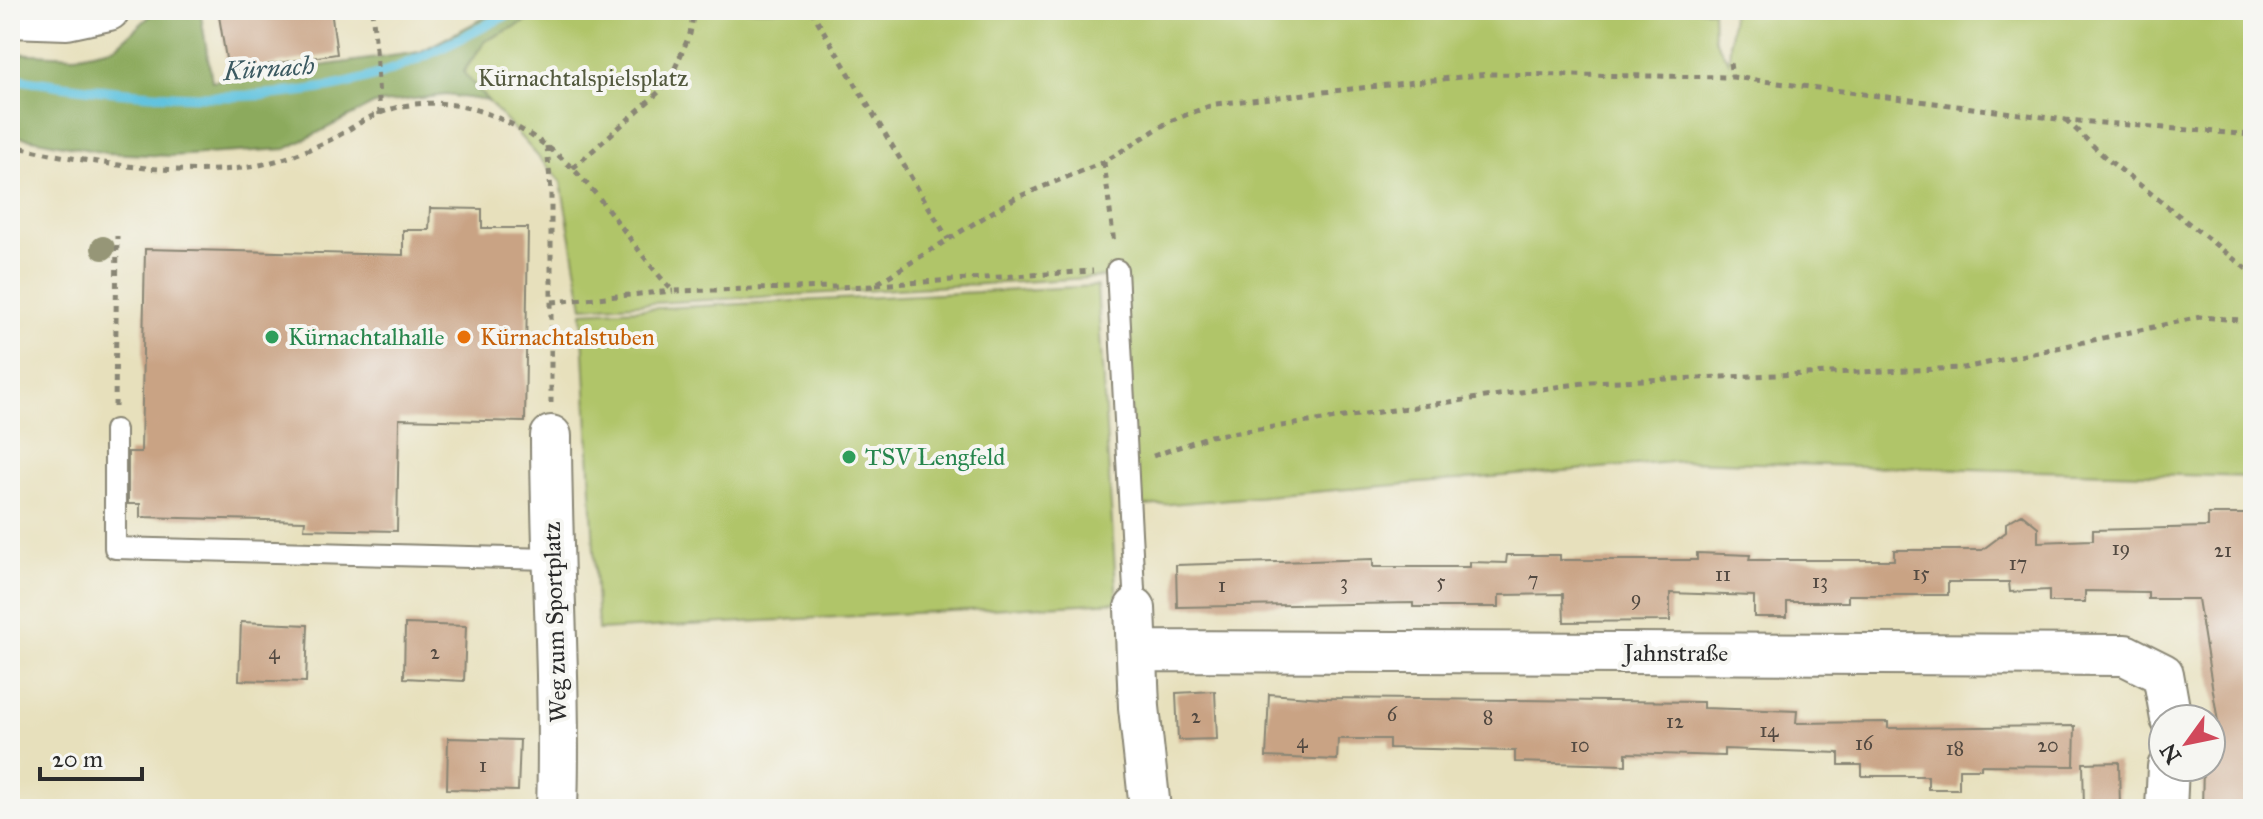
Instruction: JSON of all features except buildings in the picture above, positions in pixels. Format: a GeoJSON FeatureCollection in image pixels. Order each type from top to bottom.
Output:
{"type":"FeatureCollection","features":[{"type":"Feature","properties":{"kind":"street"},"geometry":{"type":"LineString","coordinates":[[10,17],[67,19],[109,10]]}},
{"type":"Feature","properties":{"kind":"street","name":"Weg zum Sportplatz"},"geometry":{"type":"LineString","coordinates":[[551,436],[551,559],[560,713],[557,809]]}},
{"type":"Feature","properties":{"kind":"street"},"geometry":{"type":"LineString","coordinates":[[1135,608],[1139,707],[1150,809]]}},
{"type":"Feature","properties":{"kind":"street","name":"Jahnstraße"},"geometry":{"type":"LineString","coordinates":[[1138,651],[2125,655],[2163,674],[2168,703]]}},
{"type":"Feature","properties":{"kind":"street"},"geometry":{"type":"LineString","coordinates":[[2166,809],[2167,783]]}},
{"type":"Feature","properties":{"kind":"lane"},"geometry":{"type":"LineString","coordinates":[[1117,270],[1135,608]]}},
{"type":"Feature","properties":{"kind":"lane"},"geometry":{"type":"LineString","coordinates":[[115,430],[115,548],[551,559]]}},
{"type":"Feature","properties":{"kind":"path"},"geometry":{"type":"LineString","coordinates":[[372,10],[380,114]]}},
{"type":"Feature","properties":{"kind":"path"},"geometry":{"type":"LineString","coordinates":[[573,168],[668,84],[690,34],[694,10]]}},
{"type":"Feature","properties":{"kind":"path"},"geometry":{"type":"LineString","coordinates":[[811,10],[948,239]]}},
{"type":"Feature","properties":{"kind":"path"},"geometry":{"type":"LineString","coordinates":[[1730,63],[1732,77]]}},
{"type":"Feature","properties":{"kind":"path"},"geometry":{"type":"LineString","coordinates":[[873,286],[1015,198],[1104,162],[1170,121],[1215,104],[1488,74],[1732,77],[2066,120],[2253,135]]}},
{"type":"Feature","properties":{"kind":"path"},"geometry":{"type":"LineString","coordinates":[[10,145],[130,164],[233,169],[290,158],[380,114],[413,104],[450,103],[495,116],[547,146],[573,168],[648,265],[673,291]]}},
{"type":"Feature","properties":{"kind":"path"},"geometry":{"type":"LineString","coordinates":[[2066,120],[2107,159],[2253,274]]}},
{"type":"Feature","properties":{"kind":"path"},"geometry":{"type":"LineString","coordinates":[[547,146],[552,302],[551,436]]}},
{"type":"Feature","properties":{"kind":"path"},"geometry":{"type":"LineString","coordinates":[[552,302],[673,291],[873,286],[1117,270],[1104,162]]}},
{"type":"Feature","properties":{"kind":"path"},"geometry":{"type":"LineString","coordinates":[[115,430],[117,236]]}},
{"type":"Feature","properties":{"kind":"path"},"geometry":{"type":"LineString","coordinates":[[1129,464],[1210,436],[1591,382],[1964,368],[2200,317],[2253,321]]}},
{"type":"Feature","properties":{"kind":"green space"},"geometry":{"type":"Polygon","coordinates":[[[157,10],[200,10],[212,81],[420,52],[499,10],[549,10],[485,41],[463,72],[488,101],[446,95],[374,104],[286,149],[171,156],[106,153],[10,135],[10,53],[75,56],[115,47],[157,10]]]}},
{"type":"Feature","properties":{"kind":"green space","name":"Kürnachtalspielsplatz"},"geometry":{"type":"Polygon","coordinates":[[[550,10],[1713,10],[1714,38],[1729,62],[1732,10],[2253,10],[2253,477],[1683,461],[1135,507],[1125,276],[583,307],[561,182],[463,73],[485,41],[550,10]]]}},
{"type":"Feature","properties":{"kind":"green space","name":"TSV Lengfeld"},"geometry":{"type":"Polygon","coordinates":[[[1097,286],[1117,602],[598,630],[582,312],[1097,286]]]}},
{"type":"Feature","properties":{"kind":"waterway","name":"Kürnach"},"geometry":{"type":"LineString","coordinates":[[10,78],[180,96],[266,95],[308,90],[349,83],[393,69],[517,10]]}},
{"type":"Feature","properties":{"kind":"place","name":"Kürnachtalhalle"},"geometry":{"type":"Point","coordinates":[272,337]}},
{"type":"Feature","properties":{"kind":"place","name":"Kürnachtalstuben"},"geometry":{"type":"Point","coordinates":[464,337]}},
{"type":"Feature","properties":{"kind":"place","name":"TSV Lengfeld"},"geometry":{"type":"Point","coordinates":[849,457]}}]}
